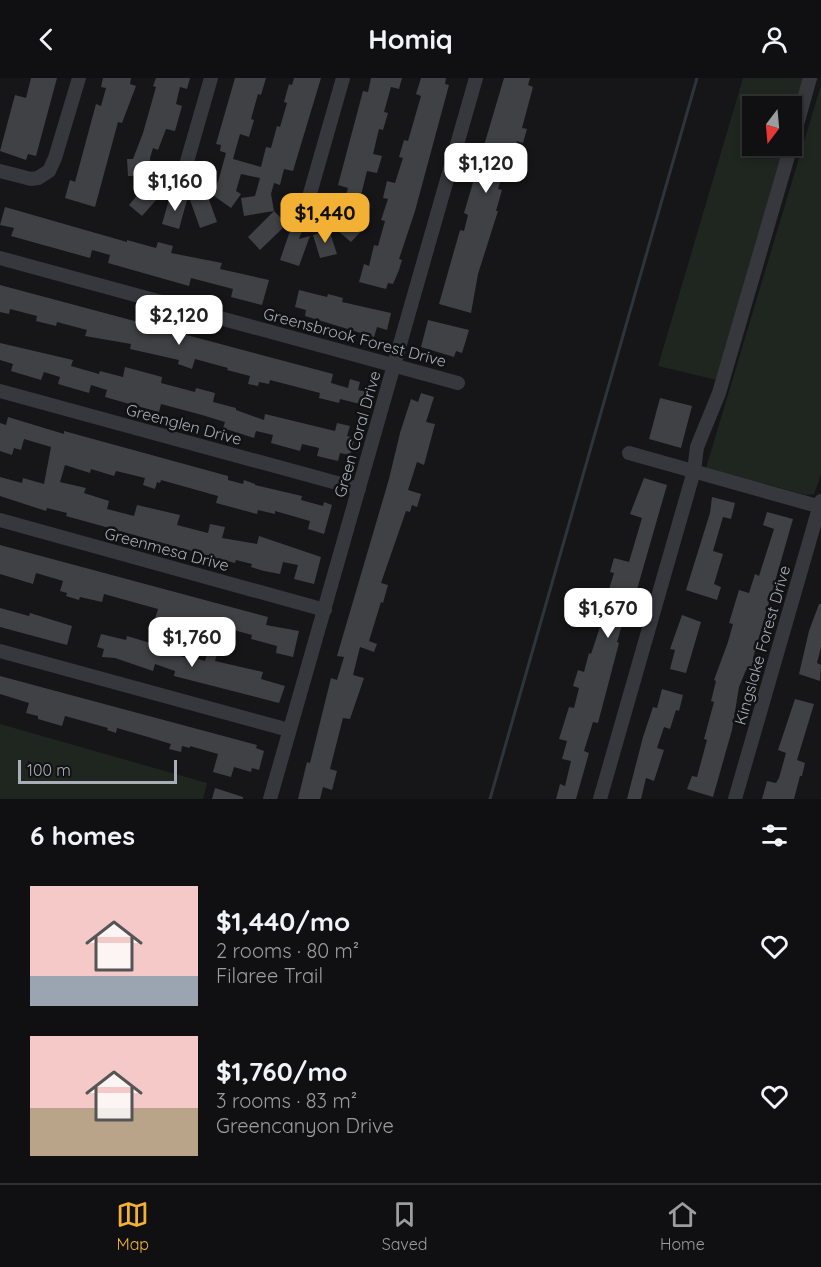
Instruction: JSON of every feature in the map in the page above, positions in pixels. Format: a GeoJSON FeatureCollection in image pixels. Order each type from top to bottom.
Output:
{"type":"FeatureCollection","features":[{"type":"Feature","properties":{"kind":"street"},"geometry":{"type":"LineString","coordinates":[[0,171],[31,179],[38,178],[49,171],[79,78]]}},
{"type":"Feature","properties":{"kind":"street"},"geometry":{"type":"LineString","coordinates":[[186,165],[211,78]]}},
{"type":"Feature","properties":{"kind":"street"},"geometry":{"type":"LineString","coordinates":[[309,197],[343,78]]}},
{"type":"Feature","properties":{"kind":"street","name":"Green Coral Drive"},"geometry":{"type":"LineString","coordinates":[[270,799],[476,78]]}},
{"type":"Feature","properties":{"kind":"street"},"geometry":{"type":"LineString","coordinates":[[802,106],[810,78]]}},
{"type":"Feature","properties":{"kind":"street"},"geometry":{"type":"LineString","coordinates":[[600,799],[694,471],[697,447],[719,393],[788,156]]}},
{"type":"Feature","properties":{"kind":"street","name":"Greensbrook Forest Drive"},"geometry":{"type":"LineString","coordinates":[[0,258],[458,383]]}},
{"type":"Feature","properties":{"kind":"street","name":"Greenglen Drive"},"geometry":{"type":"LineString","coordinates":[[0,391],[359,489]]}},
{"type":"Feature","properties":{"kind":"street"},"geometry":{"type":"LineString","coordinates":[[629,453],[820,504]]}},
{"type":"Feature","properties":{"kind":"street","name":"Kingslake Forest Drive"},"geometry":{"type":"LineString","coordinates":[[735,799],[820,504]]}},
{"type":"Feature","properties":{"kind":"street","name":"Greenmesa Drive"},"geometry":{"type":"LineString","coordinates":[[0,520],[325,610]]}},
{"type":"Feature","properties":{"kind":"street"},"geometry":{"type":"LineString","coordinates":[[0,651],[289,730]]}},
{"type":"Feature","properties":{"kind":"shaded area"},"geometry":{"type":"Polygon","coordinates":[[[743,78],[805,78],[800,96],[742,96],[742,156],[782,156],[717,380],[658,366],[743,78]]]}},
{"type":"Feature","properties":{"kind":"shaded area"},"geometry":{"type":"Polygon","coordinates":[[[821,85],[821,474],[814,494],[806,495],[706,468],[800,156],[802,156],[802,148],[821,85]]]}},
{"type":"Feature","properties":{"kind":"shaded area"},"geometry":{"type":"Polygon","coordinates":[[[0,724],[207,783],[203,799],[0,799],[0,724]]]}},
{"type":"Feature","properties":{"kind":"building"},"geometry":{"type":"Polygon","coordinates":[[[31,78],[57,78],[36,156],[28,154],[26,160],[0,151],[15,95],[26,98],[31,78]]]}},
{"type":"Feature","properties":{"kind":"building"},"geometry":{"type":"Polygon","coordinates":[[[103,78],[131,78],[130,84],[136,86],[122,123],[118,122],[95,207],[65,198],[70,180],[75,182],[96,104],[101,106],[106,88],[101,87],[103,78]]]}},
{"type":"Feature","properties":{"kind":"building"},"geometry":{"type":"Polygon","coordinates":[[[156,78],[190,78],[187,89],[180,87],[176,104],[182,106],[175,131],[166,129],[158,150],[153,148],[150,158],[150,176],[128,176],[127,159],[133,159],[143,133],[156,87],[153,86],[156,78]]]}},
{"type":"Feature","properties":{"kind":"building"},"geometry":{"type":"Polygon","coordinates":[[[235,78],[266,78],[261,95],[258,94],[249,137],[240,134],[233,159],[261,167],[266,147],[271,148],[277,126],[280,127],[287,103],[284,102],[289,84],[292,85],[294,78],[321,78],[293,171],[284,169],[280,185],[274,183],[271,194],[274,211],[244,216],[241,198],[255,196],[260,178],[241,174],[236,191],[241,194],[231,208],[210,193],[218,182],[226,153],[220,151],[221,145],[216,144],[235,78]]]}},
{"type":"Feature","properties":{"kind":"building"},"geometry":{"type":"Polygon","coordinates":[[[371,78],[402,78],[399,89],[391,87],[384,112],[388,113],[383,130],[379,129],[373,154],[382,156],[377,173],[367,171],[361,195],[366,197],[359,226],[363,229],[351,242],[331,225],[341,214],[348,188],[338,185],[363,91],[368,92],[371,78]]]}},
{"type":"Feature","properties":{"kind":"building"},"geometry":{"type":"Polygon","coordinates":[[[421,78],[446,78],[445,84],[449,85],[415,211],[399,259],[402,260],[399,270],[393,284],[388,283],[386,289],[359,282],[364,264],[369,266],[374,245],[378,246],[385,221],[381,220],[388,199],[383,198],[387,181],[395,183],[403,158],[399,157],[404,140],[408,141],[421,96],[416,94],[421,78]]]}},
{"type":"Feature","properties":{"kind":"building"},"geometry":{"type":"Polygon","coordinates":[[[504,78],[530,78],[528,85],[533,87],[522,128],[527,129],[523,143],[517,141],[516,144],[512,143],[498,189],[502,190],[496,211],[498,211],[478,274],[471,313],[439,304],[460,230],[464,231],[468,215],[464,213],[504,78]]]}},
{"type":"Feature","properties":{"kind":"building"},"geometry":{"type":"Polygon","coordinates":[[[151,179],[165,190],[142,216],[129,205],[151,179]]]}},
{"type":"Feature","properties":{"kind":"building"},"geometry":{"type":"Polygon","coordinates":[[[207,194],[217,222],[200,228],[190,200],[207,194]]]}},
{"type":"Feature","properties":{"kind":"building"},"geometry":{"type":"Polygon","coordinates":[[[170,196],[187,200],[179,229],[162,224],[170,196]]]}},
{"type":"Feature","properties":{"kind":"building"},"geometry":{"type":"Polygon","coordinates":[[[5,207],[127,242],[127,240],[156,248],[158,242],[173,246],[171,253],[222,263],[220,269],[269,280],[262,305],[231,297],[233,289],[191,278],[189,286],[108,263],[110,255],[92,250],[90,258],[11,236],[14,228],[0,225],[5,207]]]}},
{"type":"Feature","properties":{"kind":"building"},"geometry":{"type":"Polygon","coordinates":[[[274,211],[287,224],[260,250],[248,237],[274,211]]]}},
{"type":"Feature","properties":{"kind":"building"},"geometry":{"type":"Polygon","coordinates":[[[291,228],[302,231],[299,239],[310,236],[299,266],[280,260],[291,228]]]}},
{"type":"Feature","properties":{"kind":"building"},"geometry":{"type":"Polygon","coordinates":[[[329,230],[337,254],[320,258],[313,235],[329,230]]]}},
{"type":"Feature","properties":{"kind":"building"},"geometry":{"type":"Polygon","coordinates":[[[0,285],[333,374],[331,383],[348,388],[350,379],[360,382],[358,390],[367,392],[364,405],[340,399],[339,403],[319,398],[320,393],[270,380],[269,384],[259,382],[258,386],[248,384],[250,376],[227,370],[228,368],[195,359],[192,369],[178,364],[179,360],[130,349],[131,344],[85,336],[87,330],[57,322],[56,326],[36,321],[37,316],[10,309],[9,314],[0,312],[0,285]]]}},
{"type":"Feature","properties":{"kind":"building"},"geometry":{"type":"Polygon","coordinates":[[[299,290],[327,297],[328,294],[343,298],[342,302],[391,313],[387,330],[377,327],[374,337],[305,316],[306,310],[295,307],[299,290]]]}},
{"type":"Feature","properties":{"kind":"building"},"geometry":{"type":"Polygon","coordinates":[[[428,320],[469,330],[462,353],[456,351],[454,357],[421,347],[428,320]]]}},
{"type":"Feature","properties":{"kind":"building"},"geometry":{"type":"Polygon","coordinates":[[[0,343],[73,360],[71,366],[99,374],[100,371],[123,377],[125,367],[162,377],[161,383],[195,392],[196,388],[215,393],[213,402],[236,408],[236,410],[264,420],[265,414],[335,431],[337,423],[350,426],[347,436],[355,438],[350,455],[340,453],[338,461],[317,456],[319,448],[302,444],[300,451],[271,443],[273,435],[256,431],[254,438],[223,428],[225,422],[202,415],[161,404],[159,412],[105,397],[107,390],[91,385],[89,393],[58,384],[60,377],[44,372],[41,380],[11,371],[13,364],[0,360],[0,343]]]}},
{"type":"Feature","properties":{"kind":"building"},"geometry":{"type":"Polygon","coordinates":[[[421,393],[434,397],[426,422],[435,424],[424,465],[417,462],[408,490],[421,494],[417,507],[412,505],[410,512],[406,511],[381,583],[388,585],[369,641],[377,644],[374,652],[360,647],[353,675],[364,678],[350,719],[343,718],[330,769],[337,771],[332,790],[323,787],[320,799],[298,799],[307,762],[310,763],[331,678],[337,680],[344,657],[337,656],[389,479],[400,433],[411,399],[418,402],[421,393]]]}},
{"type":"Feature","properties":{"kind":"building"},"geometry":{"type":"Polygon","coordinates":[[[660,398],[692,406],[681,448],[649,439],[660,398]]]}},
{"type":"Feature","properties":{"kind":"building"},"geometry":{"type":"Polygon","coordinates":[[[8,417],[64,434],[64,431],[228,476],[228,480],[243,484],[244,480],[255,485],[302,496],[301,500],[323,506],[324,502],[332,505],[324,534],[308,529],[310,521],[275,511],[275,514],[258,510],[257,514],[216,503],[218,496],[161,480],[160,483],[157,482],[155,489],[143,485],[145,478],[116,471],[114,476],[91,469],[90,473],[65,465],[60,482],[86,488],[84,493],[109,501],[107,509],[134,516],[137,505],[180,515],[177,525],[208,533],[210,524],[225,527],[222,538],[257,544],[259,536],[321,557],[314,584],[294,579],[298,565],[283,562],[280,574],[264,571],[251,567],[252,564],[236,560],[235,563],[66,516],[67,513],[47,508],[46,511],[0,496],[0,477],[22,483],[23,478],[44,484],[51,447],[24,439],[21,450],[14,448],[12,455],[0,451],[0,423],[6,425],[8,417]]]}},
{"type":"Feature","properties":{"kind":"building"},"geometry":{"type":"Polygon","coordinates":[[[644,478],[667,485],[634,600],[627,619],[624,618],[617,642],[619,643],[598,723],[593,722],[584,751],[589,753],[576,799],[556,799],[560,784],[565,786],[571,761],[562,759],[567,741],[559,739],[569,707],[574,708],[579,688],[573,686],[578,670],[584,672],[597,636],[604,613],[595,610],[598,597],[606,599],[614,573],[610,572],[614,558],[629,562],[642,518],[630,514],[644,478]]]}},
{"type":"Feature","properties":{"kind":"building"},"geometry":{"type":"Polygon","coordinates":[[[712,497],[735,503],[731,519],[723,517],[713,551],[723,554],[714,584],[721,587],[717,600],[686,590],[710,513],[712,497]]]}},
{"type":"Feature","properties":{"kind":"building"},"geometry":{"type":"Polygon","coordinates":[[[767,512],[793,519],[753,658],[763,661],[759,674],[746,670],[739,687],[732,730],[713,797],[687,789],[692,776],[697,777],[707,740],[704,739],[714,702],[711,701],[716,681],[714,680],[733,624],[729,623],[739,590],[749,593],[755,574],[759,576],[774,529],[763,525],[767,512]]]}},
{"type":"Feature","properties":{"kind":"building"},"geometry":{"type":"Polygon","coordinates":[[[0,545],[268,617],[266,625],[299,631],[293,657],[276,653],[277,646],[251,639],[252,635],[200,621],[198,629],[170,620],[169,623],[155,619],[158,609],[104,594],[102,602],[80,597],[79,600],[66,596],[67,593],[60,591],[63,581],[36,573],[33,584],[0,574],[0,545]]]}},
{"type":"Feature","properties":{"kind":"building"},"geometry":{"type":"Polygon","coordinates":[[[819,604],[821,604],[821,647],[817,663],[821,665],[820,681],[799,674],[809,631],[819,604]]]}},
{"type":"Feature","properties":{"kind":"building"},"geometry":{"type":"Polygon","coordinates":[[[0,608],[29,616],[30,613],[72,626],[67,645],[0,627],[0,608]]]}},
{"type":"Feature","properties":{"kind":"building"},"geometry":{"type":"Polygon","coordinates":[[[682,615],[701,622],[686,673],[670,669],[675,650],[670,649],[682,615]]]}},
{"type":"Feature","properties":{"kind":"building"},"geometry":{"type":"Polygon","coordinates":[[[101,634],[126,640],[127,636],[167,648],[166,652],[194,660],[195,658],[205,661],[208,651],[217,654],[215,661],[263,672],[261,679],[285,686],[279,703],[174,676],[175,671],[155,664],[153,671],[115,658],[102,657],[104,649],[97,647],[101,634]]]}},
{"type":"Feature","properties":{"kind":"building"},"geometry":{"type":"Polygon","coordinates":[[[0,676],[257,745],[256,748],[264,751],[259,770],[252,768],[251,772],[234,767],[231,777],[213,772],[218,754],[190,746],[190,748],[182,746],[181,752],[169,749],[171,744],[117,728],[116,733],[107,730],[108,728],[65,716],[62,726],[38,719],[38,716],[26,713],[29,703],[0,694],[0,676]]]}},
{"type":"Feature","properties":{"kind":"building"},"geometry":{"type":"Polygon","coordinates":[[[662,689],[683,695],[679,711],[676,710],[670,729],[664,727],[657,748],[664,750],[654,781],[646,778],[641,799],[627,799],[643,737],[653,707],[657,708],[662,689]]]}},
{"type":"Feature","properties":{"kind":"building"},"geometry":{"type":"Polygon","coordinates":[[[795,699],[814,704],[797,760],[805,763],[802,776],[800,776],[794,799],[762,799],[767,781],[776,783],[779,778],[786,753],[778,750],[795,699]]]}},
{"type":"Feature","properties":{"kind":"building"},"geometry":{"type":"Polygon","coordinates":[[[215,788],[243,797],[243,799],[212,799],[215,788]]]}},
{"type":"Feature","properties":{"kind":"waterway"},"geometry":{"type":"LineString","coordinates":[[490,799],[697,78]]}}]}
